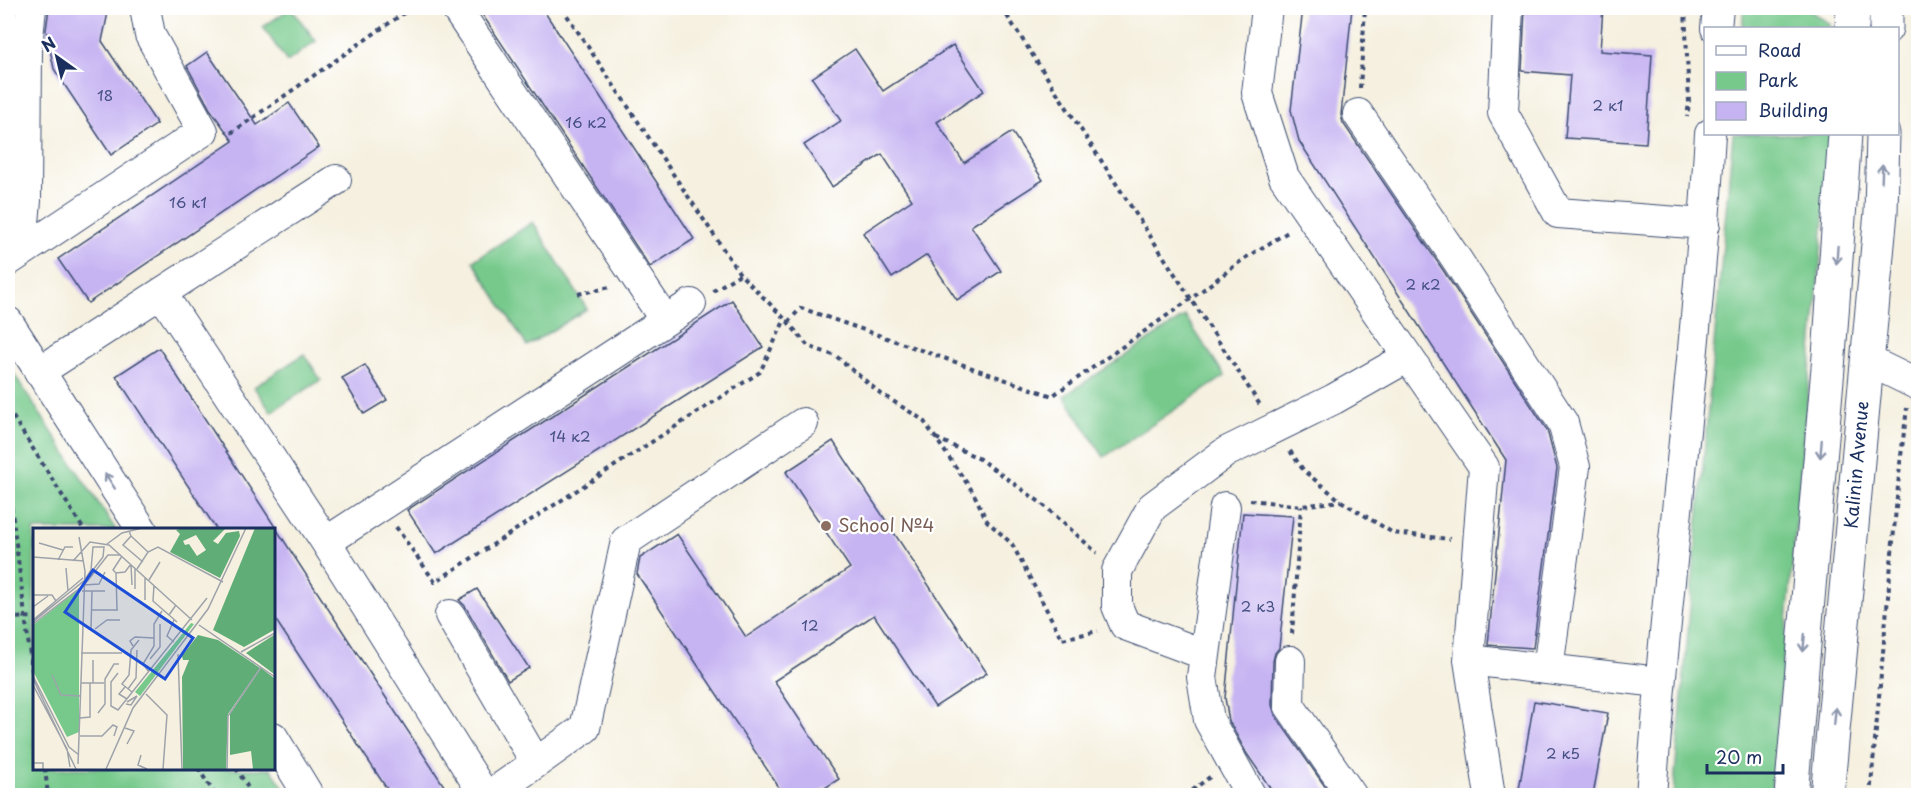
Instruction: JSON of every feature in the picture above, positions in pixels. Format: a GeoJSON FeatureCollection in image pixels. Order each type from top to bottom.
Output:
{"type":"FeatureCollection","features":[{"type":"Feature","properties":{"kind":"main road"},"geometry":{"type":"LineString","coordinates":[[1852,27],[1853,8]]}},
{"type":"Feature","properties":{"kind":"main road"},"geometry":{"type":"LineString","coordinates":[[1886,8],[1886,27]]}},
{"type":"Feature","properties":{"kind":"main road","name":"Kalinin Avenue"},"geometry":{"type":"LineString","coordinates":[[1791,795],[1829,356],[1845,135]]}},
{"type":"Feature","properties":{"kind":"main road","name":"Kalinin Avenue"},"geometry":{"type":"LineString","coordinates":[[1827,795],[1881,212],[1883,135]]}},
{"type":"Feature","properties":{"kind":"main road"},"geometry":{"type":"LineString","coordinates":[[1840,209],[1881,212]]}},
{"type":"Feature","properties":{"kind":"street"},"geometry":{"type":"LineString","coordinates":[[8,260],[24,223],[27,47],[31,8]]}},
{"type":"Feature","properties":{"kind":"street"},"geometry":{"type":"LineString","coordinates":[[8,260],[203,131],[150,35],[145,8]]}},
{"type":"Feature","properties":{"kind":"street"},"geometry":{"type":"LineString","coordinates":[[456,8],[665,320]]}},
{"type":"Feature","properties":{"kind":"street"},"geometry":{"type":"LineString","coordinates":[[1267,8],[1257,93],[1284,177],[1484,467],[1469,660],[1490,795]]}},
{"type":"Feature","properties":{"kind":"street"},"geometry":{"type":"LineString","coordinates":[[1508,8],[1503,113],[1558,213],[1705,224]]}},
{"type":"Feature","properties":{"kind":"street"},"geometry":{"type":"LineString","coordinates":[[1716,27],[1718,8]]}},
{"type":"Feature","properties":{"kind":"street"},"geometry":{"type":"LineString","coordinates":[[1358,114],[1563,423],[1575,467],[1548,669]]}},
{"type":"Feature","properties":{"kind":"street"},"geometry":{"type":"LineString","coordinates":[[1651,795],[1659,682],[1705,224],[1710,135]]}},
{"type":"Feature","properties":{"kind":"street"},"geometry":{"type":"LineString","coordinates":[[39,372],[336,180]]}},
{"type":"Feature","properties":{"kind":"street"},"geometry":{"type":"LineString","coordinates":[[162,294],[327,542],[487,795],[585,728],[626,541],[803,423]]}},
{"type":"Feature","properties":{"kind":"street"},"geometry":{"type":"LineString","coordinates":[[327,542],[699,299]]}},
{"type":"Feature","properties":{"kind":"street"},"geometry":{"type":"LineString","coordinates":[[8,322],[141,528]]}},
{"type":"Feature","properties":{"kind":"street"},"geometry":{"type":"LineString","coordinates":[[1203,654],[1125,626],[1117,606],[1117,572],[1152,507],[1227,452],[1334,399],[1408,357]]}},
{"type":"Feature","properties":{"kind":"street"},"geometry":{"type":"LineString","coordinates":[[1867,360],[1915,383]]}},
{"type":"Feature","properties":{"kind":"street"},"geometry":{"type":"LineString","coordinates":[[1225,507],[1203,654],[1202,676],[1209,720],[1251,795]]}},
{"type":"Feature","properties":{"kind":"street"},"geometry":{"type":"LineString","coordinates":[[450,615],[536,763]]}},
{"type":"Feature","properties":{"kind":"street"},"geometry":{"type":"LineString","coordinates":[[1469,660],[1659,682]]}},
{"type":"Feature","properties":{"kind":"street"},"geometry":{"type":"LineString","coordinates":[[1290,661],[1289,705],[1352,795]]}},
{"type":"Feature","properties":{"kind":"street"},"geometry":{"type":"LineString","coordinates":[[274,739],[309,795]]}},
{"type":"Feature","properties":{"kind":"path"},"geometry":{"type":"LineString","coordinates":[[280,99],[411,8]]}},
{"type":"Feature","properties":{"kind":"path"},"geometry":{"type":"LineString","coordinates":[[562,8],[740,274],[787,321],[808,346],[836,356],[880,393],[923,420],[973,492],[987,521],[1012,544],[1062,639],[1125,626]]}},
{"type":"Feature","properties":{"kind":"path"},"geometry":{"type":"LineString","coordinates":[[1002,8],[1304,471],[1341,501],[1393,533],[1478,540]]}},
{"type":"Feature","properties":{"kind":"path"},"geometry":{"type":"LineString","coordinates":[[1358,114],[1365,8]]}},
{"type":"Feature","properties":{"kind":"path"},"geometry":{"type":"LineString","coordinates":[[380,506],[435,582],[760,372],[787,321],[801,308],[1052,396],[1245,258],[1312,217]]}},
{"type":"Feature","properties":{"kind":"path"},"geometry":{"type":"LineString","coordinates":[[699,299],[740,274]]}},
{"type":"Feature","properties":{"kind":"path"},"geometry":{"type":"LineString","coordinates":[[1870,795],[1900,464],[1915,383],[1918,293]]}},
{"type":"Feature","properties":{"kind":"path"},"geometry":{"type":"LineString","coordinates":[[8,409],[83,528]]}},
{"type":"Feature","properties":{"kind":"path"},"geometry":{"type":"LineString","coordinates":[[932,436],[978,458],[1041,503],[1117,572]]}},
{"type":"Feature","properties":{"kind":"path"},"geometry":{"type":"LineString","coordinates":[[8,480],[33,678]]}},
{"type":"Feature","properties":{"kind":"path"},"geometry":{"type":"LineString","coordinates":[[1225,507],[1227,497],[1301,506],[1341,501]]}},
{"type":"Feature","properties":{"kind":"path"},"geometry":{"type":"LineString","coordinates":[[1290,661],[1301,506]]}},
{"type":"Feature","properties":{"kind":"path"},"geometry":{"type":"LineString","coordinates":[[8,618],[33,617]]}},
{"type":"Feature","properties":{"kind":"path"},"geometry":{"type":"LineString","coordinates":[[45,770],[48,795]]}},
{"type":"Feature","properties":{"kind":"path"},"geometry":{"type":"LineString","coordinates":[[199,770],[216,795]]}},
{"type":"Feature","properties":{"kind":"path"},"geometry":{"type":"LineString","coordinates":[[237,770],[253,795]]}},
{"type":"Feature","properties":{"kind":"green space"},"geometry":{"type":"Polygon","coordinates":[[[291,8],[316,41],[287,62],[263,27],[291,8]]]}},
{"type":"Feature","properties":{"kind":"green space"},"geometry":{"type":"Polygon","coordinates":[[[1744,8],[1809,8],[1830,24],[1830,27],[1742,27],[1744,8]]]}},
{"type":"Feature","properties":{"kind":"green space"},"geometry":{"type":"Polygon","coordinates":[[[1733,135],[1832,135],[1771,795],[1673,796],[1733,135]]]}},
{"type":"Feature","properties":{"kind":"green space"},"geometry":{"type":"Polygon","coordinates":[[[533,222],[587,309],[527,346],[473,261],[533,222]]]}},
{"type":"Feature","properties":{"kind":"green space"},"geometry":{"type":"Polygon","coordinates":[[[1185,316],[1225,376],[1104,457],[1064,396],[1185,316]]]}},
{"type":"Feature","properties":{"kind":"green space"},"geometry":{"type":"Polygon","coordinates":[[[304,354],[321,380],[271,412],[254,387],[304,354]]]}},
{"type":"Feature","properties":{"kind":"green space"},"geometry":{"type":"Polygon","coordinates":[[[8,374],[14,374],[115,528],[33,528],[33,770],[272,770],[289,795],[8,795],[8,374]]]}},
{"type":"Feature","properties":{"kind":"building"},"geometry":{"type":"Polygon","coordinates":[[[49,8],[109,8],[102,41],[157,124],[111,155],[54,69],[46,30],[49,8]]]}},
{"type":"Feature","properties":{"kind":"building"},"geometry":{"type":"Polygon","coordinates":[[[478,8],[542,8],[694,239],[650,267],[478,8]]]}},
{"type":"Feature","properties":{"kind":"building"},"geometry":{"type":"Polygon","coordinates":[[[1303,8],[1352,8],[1341,115],[1343,123],[1443,270],[1547,430],[1557,468],[1533,648],[1488,645],[1506,460],[1299,141],[1291,110],[1303,8]]]}},
{"type":"Feature","properties":{"kind":"building"},"geometry":{"type":"Polygon","coordinates":[[[1525,8],[1603,8],[1600,51],[1652,55],[1646,143],[1565,138],[1570,75],[1522,71],[1525,8]]]}},
{"type":"Feature","properties":{"kind":"building"},"geometry":{"type":"Polygon","coordinates":[[[953,45],[984,91],[937,122],[964,163],[1012,132],[1043,180],[971,226],[1001,271],[957,300],[927,255],[892,278],[863,233],[912,200],[882,154],[832,187],[804,145],[841,121],[812,78],[855,49],[883,91],[953,45]]]}},
{"type":"Feature","properties":{"kind":"building"},"geometry":{"type":"Polygon","coordinates":[[[207,52],[257,125],[289,103],[319,147],[88,303],[58,259],[233,141],[210,109],[187,66],[207,52]]]}},
{"type":"Feature","properties":{"kind":"building"},"geometry":{"type":"Polygon","coordinates":[[[732,300],[763,347],[436,554],[407,510],[732,300]]]}},
{"type":"Feature","properties":{"kind":"building"},"geometry":{"type":"Polygon","coordinates":[[[159,348],[450,795],[391,795],[274,618],[274,528],[216,528],[116,376],[159,348]]]}},
{"type":"Feature","properties":{"kind":"building"},"geometry":{"type":"Polygon","coordinates":[[[365,365],[387,400],[364,414],[342,378],[365,365]]]}},
{"type":"Feature","properties":{"kind":"building"},"geometry":{"type":"Polygon","coordinates":[[[833,441],[987,673],[935,707],[874,615],[774,681],[839,779],[814,795],[784,795],[637,574],[640,558],[677,534],[746,637],[850,568],[786,472],[833,441]]]}},
{"type":"Feature","properties":{"kind":"building"},"geometry":{"type":"Polygon","coordinates":[[[1243,513],[1293,516],[1279,648],[1273,661],[1272,705],[1275,715],[1331,795],[1275,795],[1247,754],[1229,721],[1225,698],[1243,513]]]}},
{"type":"Feature","properties":{"kind":"building"},"geometry":{"type":"Polygon","coordinates":[[[477,589],[529,668],[508,681],[465,606],[459,600],[477,589]]]}},
{"type":"Feature","properties":{"kind":"building"},"geometry":{"type":"Polygon","coordinates":[[[1534,701],[1608,713],[1593,795],[1518,795],[1534,701]]]}},
{"type":"Feature","properties":{"kind":"place","name":"School №4"},"geometry":{"type":"Point","coordinates":[826,526]}}]}
